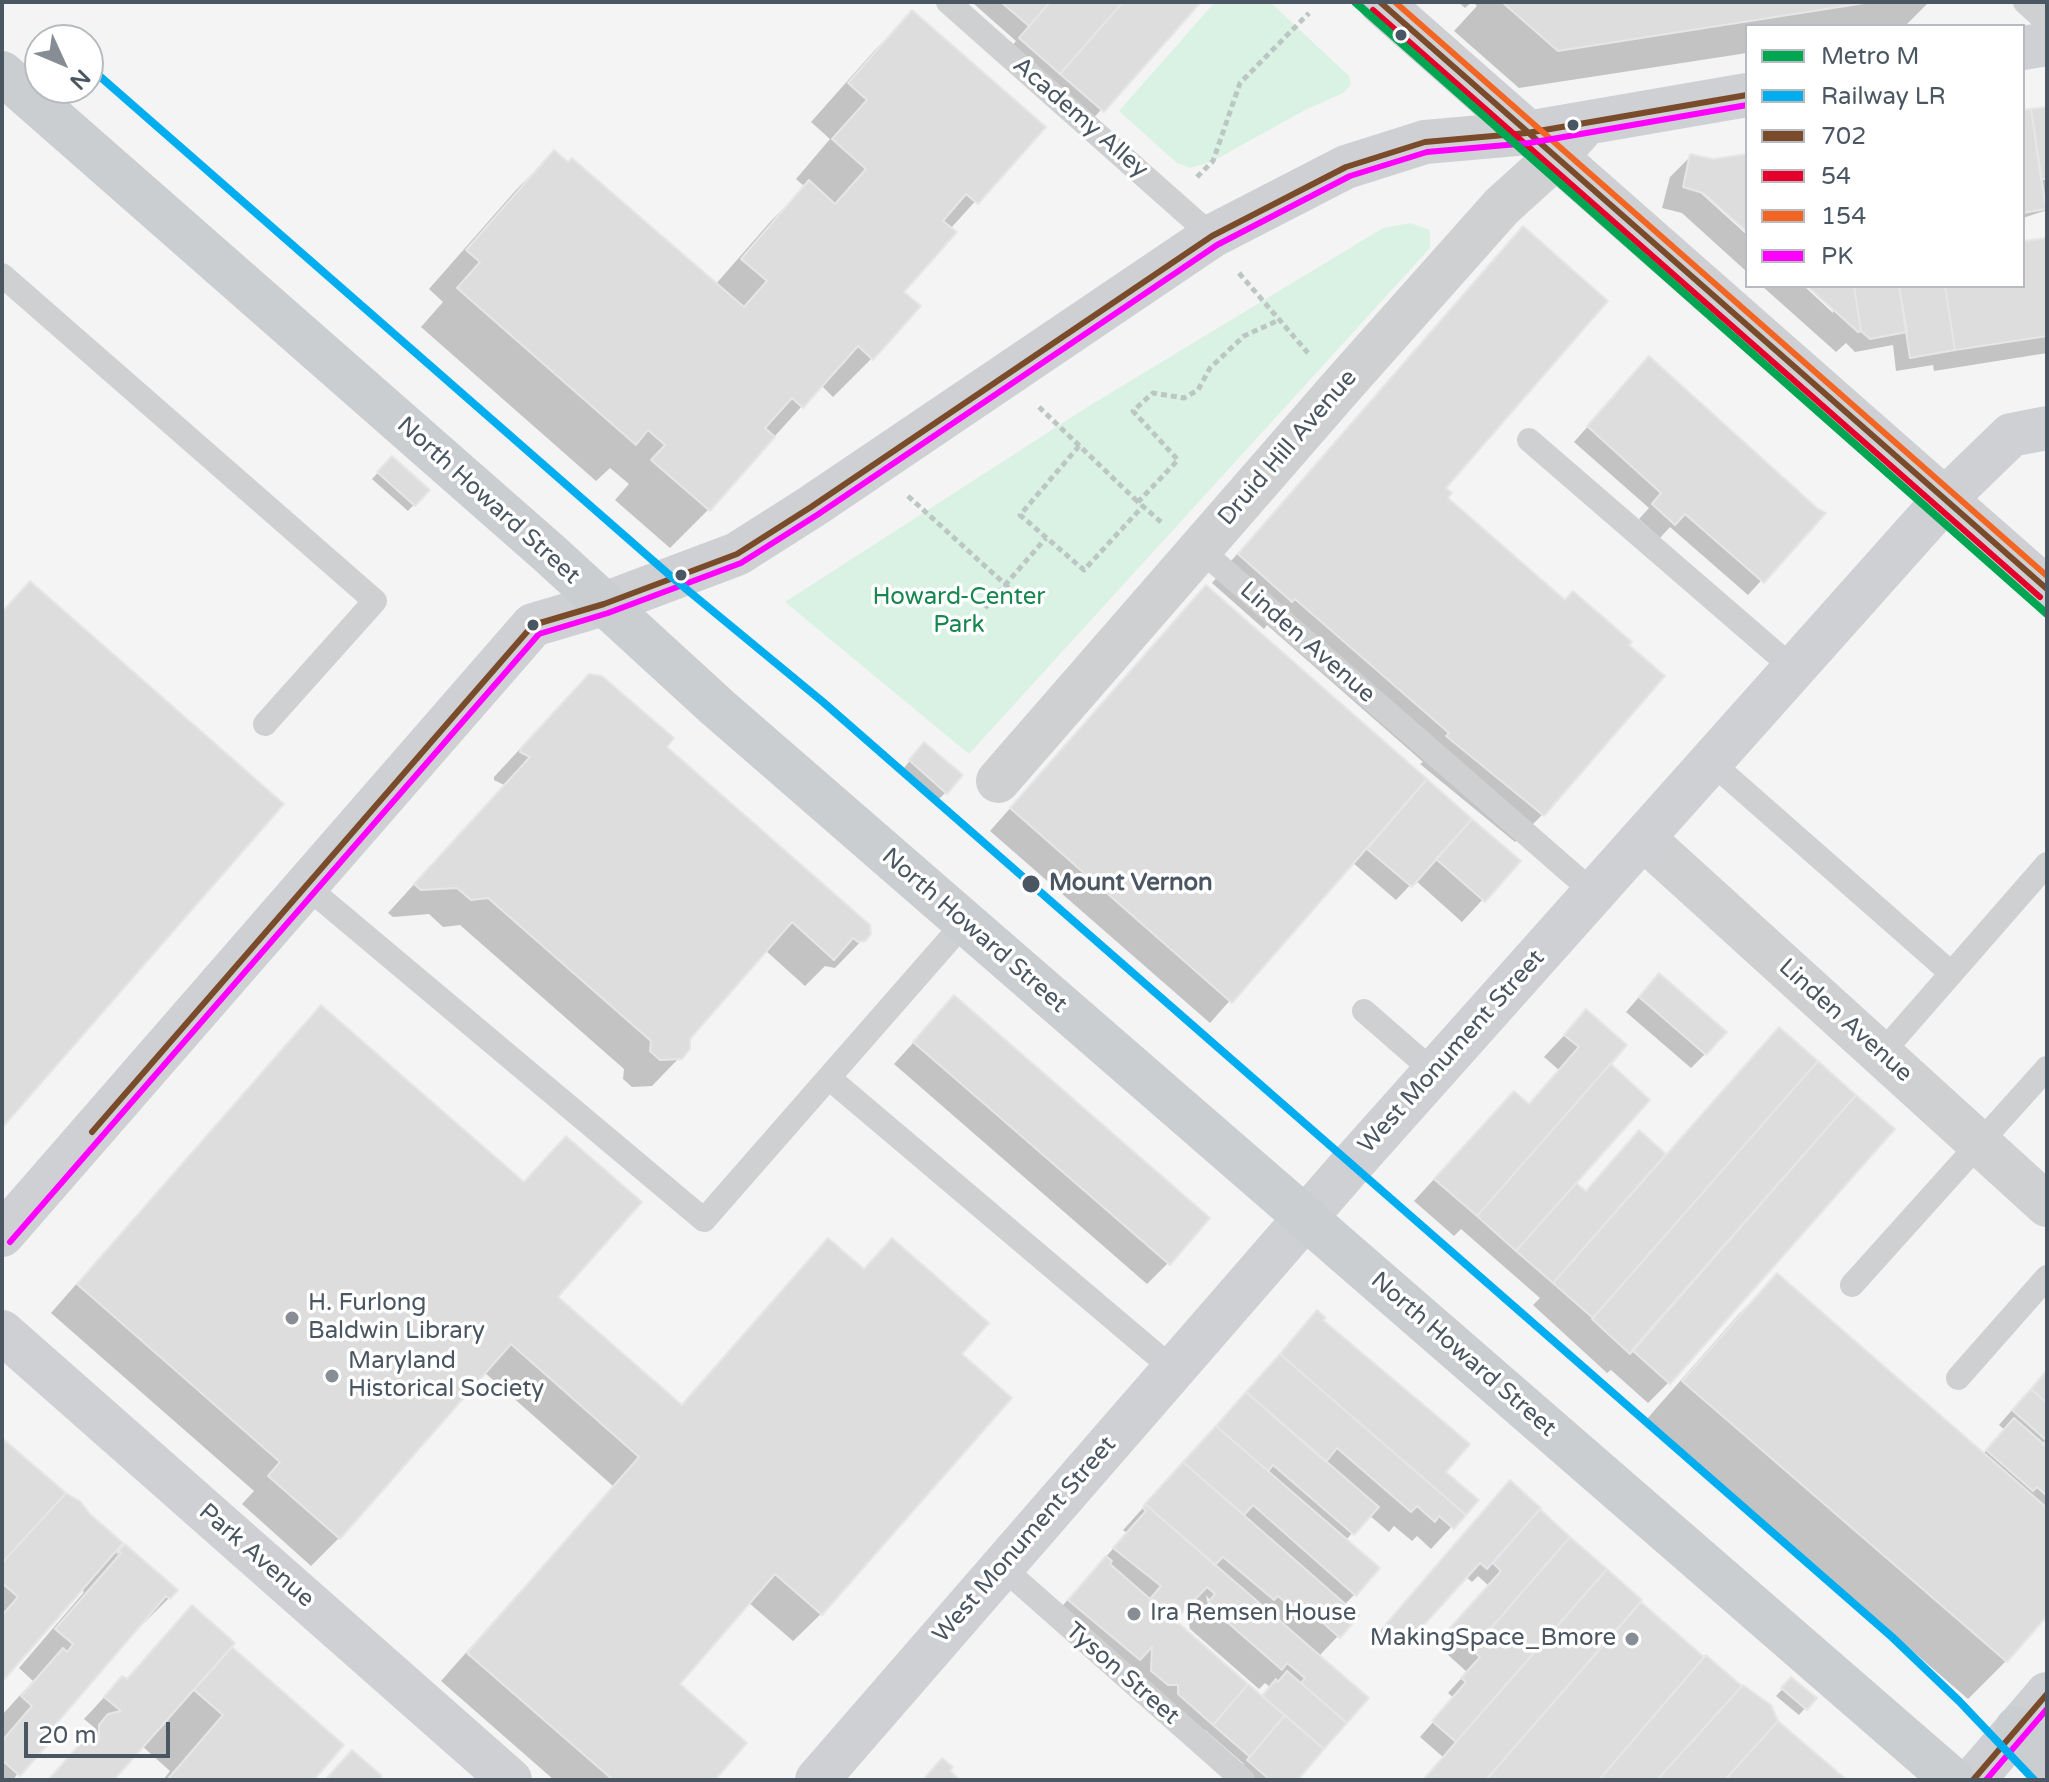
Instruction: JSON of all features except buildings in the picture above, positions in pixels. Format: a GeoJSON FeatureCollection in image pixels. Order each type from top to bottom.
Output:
{"type":"FeatureCollection","features":[{"type":"Feature","properties":{"kind":"main road","name":"North Howard Street"},"geometry":{"type":"LineString","coordinates":[[2,73],[717,707],[1953,1780]]}},
{"type":"Feature","properties":{"kind":"main road"},"geometry":{"type":"LineString","coordinates":[[2017,1728],[2047,1760]]}},
{"type":"Feature","properties":{"kind":"street"},"geometry":{"type":"LineString","coordinates":[[1380,2],[2047,589]]}},
{"type":"Feature","properties":{"kind":"street"},"geometry":{"type":"LineString","coordinates":[[2025,48],[2047,44]]}},
{"type":"Feature","properties":{"kind":"street"},"geometry":{"type":"LineString","coordinates":[[2,1235],[533,625],[604,604],[737,554],[1346,167],[1425,142],[1541,146],[1587,123],[1745,95]]}},
{"type":"Feature","properties":{"kind":"street","name":"Druid Hill Avenue"},"geometry":{"type":"LineString","coordinates":[[998,781],[1502,206],[1541,146]]}},
{"type":"Feature","properties":{"kind":"street","name":"West Monument Street"},"geometry":{"type":"LineString","coordinates":[[817,1780],[1305,1217],[1946,498],[2011,435],[2047,428]]}},
{"type":"Feature","properties":{"kind":"street","name":"Linden Avenue"},"geometry":{"type":"LineString","coordinates":[[1643,838],[2047,1205]]}},
{"type":"Feature","properties":{"kind":"street","name":"Park Avenue"},"geometry":{"type":"LineString","coordinates":[[2,1332],[510,1780]]}},
{"type":"Feature","properties":{"kind":"street"},"geometry":{"type":"LineString","coordinates":[[1973,1780],[2047,1694]]}},
{"type":"Feature","properties":{"kind":"lane","name":"Academy Alley"},"geometry":{"type":"LineString","coordinates":[[948,2],[1175,201],[1221,249]]}},
{"type":"Feature","properties":{"kind":"lane"},"geometry":{"type":"LineString","coordinates":[[2025,2],[2047,22]]}},
{"type":"Feature","properties":{"kind":"lane"},"geometry":{"type":"LineString","coordinates":[[2,275],[375,601],[265,724]]}},
{"type":"Feature","properties":{"kind":"lane"},"geometry":{"type":"LineString","coordinates":[[1529,440],[1794,669]]}},
{"type":"Feature","properties":{"kind":"lane","name":"Linden Avenue"},"geometry":{"type":"LineString","coordinates":[[1201,550],[1594,893]]}},
{"type":"Feature","properties":{"kind":"lane"},"geometry":{"type":"LineString","coordinates":[[1711,762],[1951,973]]}},
{"type":"Feature","properties":{"kind":"lane"},"geometry":{"type":"LineString","coordinates":[[1881,1054],[2047,864]]}},
{"type":"Feature","properties":{"kind":"lane"},"geometry":{"type":"LineString","coordinates":[[306,886],[704,1220],[964,923]]}},
{"type":"Feature","properties":{"kind":"lane"},"geometry":{"type":"LineString","coordinates":[[1364,1011],[1434,1072]]}},
{"type":"Feature","properties":{"kind":"lane"},"geometry":{"type":"LineString","coordinates":[[1852,1285],[2047,1068]]}},
{"type":"Feature","properties":{"kind":"lane"},"geometry":{"type":"LineString","coordinates":[[829,1078],[1173,1369]]}},
{"type":"Feature","properties":{"kind":"lane"},"geometry":{"type":"LineString","coordinates":[[1958,1378],[2047,1277]]}},
{"type":"Feature","properties":{"kind":"lane","name":"Tyson Street"},"geometry":{"type":"LineString","coordinates":[[1002,1567],[1243,1780]]}},
{"type":"Feature","properties":{"kind":"path"},"geometry":{"type":"LineString","coordinates":[[1175,201],[1213,161],[1240,83],[1309,13]]}},
{"type":"Feature","properties":{"kind":"path"},"geometry":{"type":"LineString","coordinates":[[1221,249],[1279,320],[1341,387]]}},
{"type":"Feature","properties":{"kind":"path"},"geometry":{"type":"LineString","coordinates":[[1149,491],[1178,460],[1133,411],[1153,393],[1184,398],[1198,390],[1210,368],[1244,336],[1279,320]]}},
{"type":"Feature","properties":{"kind":"path"},"geometry":{"type":"LineString","coordinates":[[1033,400],[1141,504],[1084,570],[1020,515],[1079,446]]}},
{"type":"Feature","properties":{"kind":"path"},"geometry":{"type":"LineString","coordinates":[[904,493],[1029,606]]}},
{"type":"Feature","properties":{"kind":"path"},"geometry":{"type":"LineString","coordinates":[[985,608],[1046,538]]}},
{"type":"Feature","properties":{"kind":"green space"},"geometry":{"type":"Polygon","coordinates":[[[1215,2],[1270,2],[1349,76],[1351,85],[1343,93],[1305,110],[1213,161],[1190,168],[1177,163],[1119,111],[1215,2]]]}},
{"type":"Feature","properties":{"kind":"green space","name":"Howard-Center Park"},"geometry":{"type":"Polygon","coordinates":[[[1410,223],[1430,230],[1430,248],[969,754],[785,602],[1089,406],[1383,228],[1410,223]]]}},
{"type":"Feature","properties":{"kind":"metro line","name":"M"},"geometry":{"type":"LineString","coordinates":[[1355,2],[2047,614]]}},
{"type":"Feature","properties":{"kind":"rail line","name":"LR"},"geometry":{"type":"LineString","coordinates":[[104,80],[674,579],[823,702],[1892,1637],[1959,1701],[2034,1780]]}},
{"type":"Feature","properties":{"kind":"transit line","name":"702"},"geometry":{"type":"LineString","coordinates":[[1380,2],[2047,589]]}},
{"type":"Feature","properties":{"kind":"transit line","name":"154"},"geometry":{"type":"LineString","coordinates":[[1395,2],[2047,576]]}},
{"type":"Feature","properties":{"kind":"transit line","name":"54"},"geometry":{"type":"LineString","coordinates":[[1373,10],[2040,597]]}},
{"type":"Feature","properties":{"kind":"transit line","name":"702"},"geometry":{"type":"LineString","coordinates":[[92,1132],[533,625],[604,604],[737,554],[1212,236],[1346,167],[1425,142],[1527,133],[1745,95]]}},
{"type":"Feature","properties":{"kind":"transit line","name":"PK"},"geometry":{"type":"LineString","coordinates":[[10,1242],[539,634],[608,613],[741,563],[1217,245],[1350,176],[1427,152],[1529,143],[1745,105]]}},
{"type":"Feature","properties":{"kind":"transit line","name":"702"},"geometry":{"type":"LineString","coordinates":[[1973,1780],[2047,1694]]}},
{"type":"Feature","properties":{"kind":"transit line","name":"PK"},"geometry":{"type":"LineString","coordinates":[[1986,1780],[2047,1709]]}},
{"type":"Feature","properties":{"kind":"place","name":"Mount Vernon"},"geometry":{"type":"Point","coordinates":[1031,884]}},
{"type":"Feature","properties":{"kind":"place","name":"H. Furlong Baldwin Library"},"geometry":{"type":"Point","coordinates":[292,1318]}},
{"type":"Feature","properties":{"kind":"place","name":"Maryland Historical Society"},"geometry":{"type":"Point","coordinates":[332,1376]}},
{"type":"Feature","properties":{"kind":"place","name":"Ira Remsen House"},"geometry":{"type":"Point","coordinates":[1134,1614]}},
{"type":"Feature","properties":{"kind":"place","name":"MakingSpace_Bmore"},"geometry":{"type":"Point","coordinates":[1632,1639]}}]}
